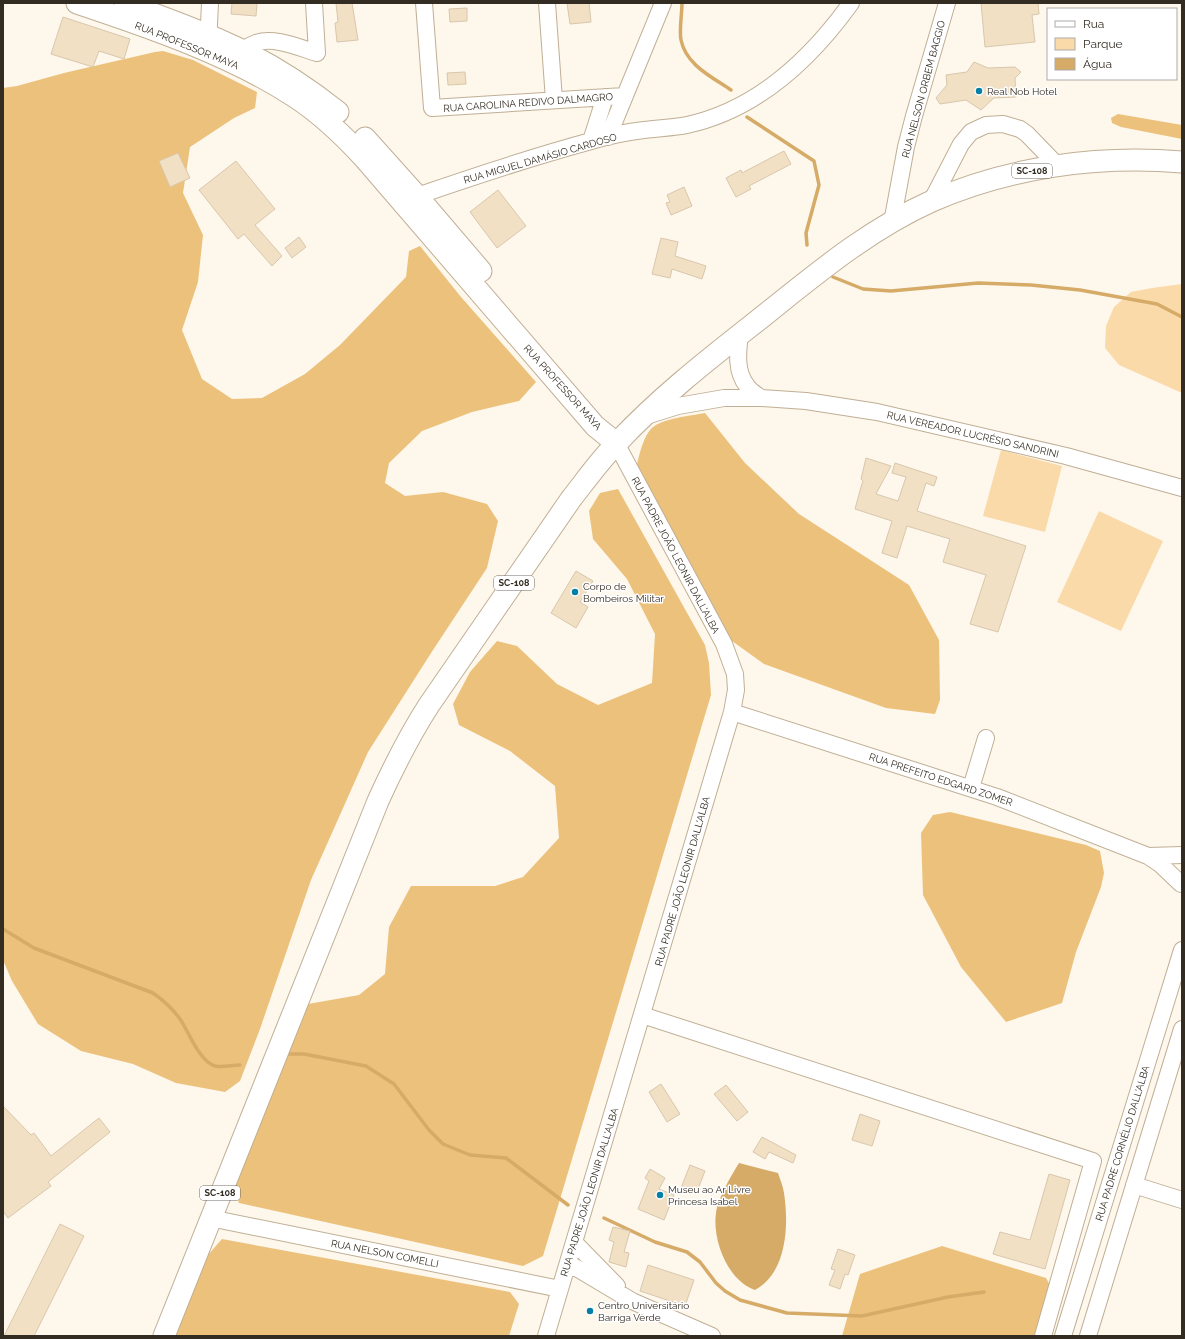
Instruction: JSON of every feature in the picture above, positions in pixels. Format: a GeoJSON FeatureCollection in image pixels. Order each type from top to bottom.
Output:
{"type":"FeatureCollection","features":[{"type":"Feature","properties":{"kind":"main road","name":"RUA PROFESSOR MAYA"},"geometry":{"type":"LineString","coordinates":[[77,3],[208,43]]}},
{"type":"Feature","properties":{"kind":"main road","name":"RUA PROFESSOR MAYA"},"geometry":{"type":"LineString","coordinates":[[124,3],[239,58],[290,76],[338,112],[380,154],[412,201],[609,421],[616,443]]}},
{"type":"Feature","properties":{"kind":"main road","name":"SC-108"},"geometry":{"type":"LineString","coordinates":[[164,1336],[378,801],[397,759],[429,705],[571,500],[616,443],[689,375],[828,265],[892,223],[931,202],[971,186],[1017,174],[1057,166],[1114,160],[1163,160],[1182,162]]}},
{"type":"Feature","properties":{"kind":"street"},"geometry":{"type":"LineString","coordinates":[[208,43],[210,3]]}},
{"type":"Feature","properties":{"kind":"street"},"geometry":{"type":"LineString","coordinates":[[239,58],[256,42],[268,40],[317,54],[314,3]]}},
{"type":"Feature","properties":{"kind":"street","name":"RUA CAROLINA REDIVO DALMAGRO"},"geometry":{"type":"LineString","coordinates":[[424,3],[432,108],[624,96]]}},
{"type":"Feature","properties":{"kind":"street"},"geometry":{"type":"LineString","coordinates":[[547,3],[554,100]]}},
{"type":"Feature","properties":{"kind":"street"},"geometry":{"type":"LineString","coordinates":[[608,137],[663,3]]}},
{"type":"Feature","properties":{"kind":"street","name":"RUA MIGUEL DAMÁSIO CARDOSO"},"geometry":{"type":"LineString","coordinates":[[412,201],[513,164],[591,141],[626,133],[685,125],[709,119],[734,109],[773,86],[793,69],[818,44],[851,3]]}},
{"type":"Feature","properties":{"kind":"street","name":"RUA NELSON ORBEM BAGGIO"},"geometry":{"type":"LineString","coordinates":[[892,223],[906,148],[947,3]]}},
{"type":"Feature","properties":{"kind":"street"},"geometry":{"type":"LineString","coordinates":[[591,141],[606,97]]}},
{"type":"Feature","properties":{"kind":"street"},"geometry":{"type":"LineString","coordinates":[[931,202],[960,144],[971,132],[986,125],[1003,124],[1020,129],[1027,134],[1057,166]]}},
{"type":"Feature","properties":{"kind":"street"},"geometry":{"type":"LineString","coordinates":[[740,334],[738,358],[740,372],[747,386],[761,398]]}},
{"type":"Feature","properties":{"kind":"street","name":"RUA VEREADOR LUCRÉSIO SANDRINI"},"geometry":{"type":"LineString","coordinates":[[642,418],[678,406],[724,398],[761,398],[806,401],[877,412],[1066,456],[1182,488]]}},
{"type":"Feature","properties":{"kind":"street","name":"RUA PADRE JOÃO LEONIR DALL'ALBA"},"geometry":{"type":"LineString","coordinates":[[546,1336],[732,712],[736,690],[735,674],[724,644],[616,443]]}},
{"type":"Feature","properties":{"kind":"street","name":"RUA PREFEITO EDGARD ZOMER"},"geometry":{"type":"LineString","coordinates":[[732,712],[971,788],[1024,807],[1148,856],[1182,881]]}},
{"type":"Feature","properties":{"kind":"street"},"geometry":{"type":"LineString","coordinates":[[971,788],[986,738]]}},
{"type":"Feature","properties":{"kind":"street","name":"RUA PREFEITO EDGARD ZOMER"},"geometry":{"type":"LineString","coordinates":[[1148,856],[1182,855]]}},
{"type":"Feature","properties":{"kind":"street","name":"RUA PADRE CORNÉLIO DALL'ALBA"},"geometry":{"type":"LineString","coordinates":[[1062,1336],[1182,950]]}},
{"type":"Feature","properties":{"kind":"street"},"geometry":{"type":"LineString","coordinates":[[642,1015],[1093,1161],[1043,1336]]}},
{"type":"Feature","properties":{"kind":"street"},"geometry":{"type":"LineString","coordinates":[[1088,1336],[1182,1029]]}},
{"type":"Feature","properties":{"kind":"street"},"geometry":{"type":"LineString","coordinates":[[1134,1185],[1182,1200]]}},
{"type":"Feature","properties":{"kind":"street","name":"RUA NELSON COMELLI"},"geometry":{"type":"LineString","coordinates":[[210,1218],[560,1288]]}},
{"type":"Feature","properties":{"kind":"street"},"geometry":{"type":"LineString","coordinates":[[574,1242],[632,1301]]}},
{"type":"Feature","properties":{"kind":"street"},"geometry":{"type":"LineString","coordinates":[[568,1263],[632,1301],[712,1336]]}},
{"type":"Feature","properties":{"kind":"green space"},"geometry":{"type":"Polygon","coordinates":[[[1182,284],[1182,393],[1119,365],[1105,348],[1106,326],[1114,307],[1131,292],[1182,284]]]}},
{"type":"Feature","properties":{"kind":"green space"},"geometry":{"type":"Polygon","coordinates":[[[1001,450],[1062,466],[1045,532],[983,516],[1001,450]]]}},
{"type":"Feature","properties":{"kind":"green space"},"geometry":{"type":"Polygon","coordinates":[[[1099,511],[1163,541],[1121,631],[1057,602],[1099,511]]]}},
{"type":"Feature","properties":{"kind":"shaded area"},"geometry":{"type":"Polygon","coordinates":[[[163,51],[193,60],[257,92],[255,108],[234,118],[190,147],[183,193],[203,235],[198,282],[182,330],[202,379],[232,399],[262,398],[305,374],[340,345],[406,277],[409,251],[420,246],[461,297],[536,382],[519,401],[472,412],[422,431],[389,463],[385,483],[405,496],[443,492],[487,504],[498,521],[487,568],[368,752],[311,880],[260,1029],[240,1081],[225,1092],[176,1083],[133,1064],[81,1051],[38,1024],[12,981],[3,960],[3,88],[17,86],[64,73],[163,51]]]}},
{"type":"Feature","properties":{"kind":"shaded area"},"geometry":{"type":"Polygon","coordinates":[[[1118,114],[1182,125],[1182,139],[1121,127],[1112,123],[1111,118],[1118,114]]]}},
{"type":"Feature","properties":{"kind":"shaded area"},"geometry":{"type":"Polygon","coordinates":[[[705,413],[745,463],[799,514],[909,585],[939,640],[940,700],[935,714],[886,708],[764,664],[732,641],[637,465],[644,440],[652,428],[670,420],[705,413]]]}},
{"type":"Feature","properties":{"kind":"shaded area"},"geometry":{"type":"Polygon","coordinates":[[[618,489],[705,645],[709,663],[711,695],[543,1256],[523,1266],[239,1203],[233,1187],[308,1004],[359,995],[385,974],[389,927],[411,886],[495,886],[523,877],[559,838],[555,786],[510,751],[459,725],[453,704],[470,672],[497,641],[517,646],[557,684],[598,705],[652,683],[655,634],[627,579],[593,539],[589,511],[600,493],[618,489]]]}},
{"type":"Feature","properties":{"kind":"shaded area"},"geometry":{"type":"Polygon","coordinates":[[[950,812],[1086,845],[1100,851],[1104,873],[1101,887],[1076,952],[1062,1003],[1006,1022],[961,967],[923,895],[921,833],[933,815],[950,812]]]}},
{"type":"Feature","properties":{"kind":"shaded area"},"geometry":{"type":"Polygon","coordinates":[[[222,1239],[510,1292],[519,1304],[509,1336],[172,1336],[207,1256],[222,1239]]]}},
{"type":"Feature","properties":{"kind":"shaded area"},"geometry":{"type":"Polygon","coordinates":[[[942,1246],[1046,1278],[1050,1285],[1034,1336],[842,1336],[860,1274],[942,1246]]]}},
{"type":"Feature","properties":{"kind":"water"},"geometry":{"type":"Polygon","coordinates":[[[739,1163],[778,1173],[786,1206],[785,1233],[780,1260],[774,1272],[766,1282],[755,1290],[745,1285],[730,1269],[719,1247],[715,1224],[719,1201],[725,1187],[739,1163]]]}},
{"type":"Feature","properties":{"kind":"building"},"geometry":{"type":"Polygon","coordinates":[[[232,3],[257,3],[256,16],[231,14],[232,3]]]}},
{"type":"Feature","properties":{"kind":"building"},"geometry":{"type":"Polygon","coordinates":[[[336,3],[352,3],[358,40],[337,42],[335,23],[338,22],[336,3]]]}},
{"type":"Feature","properties":{"kind":"building"},"geometry":{"type":"Polygon","coordinates":[[[567,3],[589,3],[591,22],[570,24],[567,3]]]}},
{"type":"Feature","properties":{"kind":"building"},"geometry":{"type":"Polygon","coordinates":[[[981,3],[1038,3],[1039,14],[1032,15],[1035,42],[985,47],[981,3]]]}},
{"type":"Feature","properties":{"kind":"building"},"geometry":{"type":"Polygon","coordinates":[[[467,8],[467,21],[450,22],[449,9],[467,8]]]}},
{"type":"Feature","properties":{"kind":"building"},"geometry":{"type":"Polygon","coordinates":[[[63,17],[130,39],[124,59],[99,51],[93,67],[51,54],[63,17]]]}},
{"type":"Feature","properties":{"kind":"building","name":"Real Nob Hotel"},"geometry":{"type":"Polygon","coordinates":[[[974,62],[988,68],[1015,67],[1021,72],[1015,78],[1016,97],[994,98],[981,110],[966,100],[940,104],[936,98],[947,85],[946,75],[967,72],[974,62]]]}},
{"type":"Feature","properties":{"kind":"building"},"geometry":{"type":"Polygon","coordinates":[[[465,72],[466,84],[448,85],[447,73],[465,72]]]}},
{"type":"Feature","properties":{"kind":"building"},"geometry":{"type":"Polygon","coordinates":[[[784,151],[791,164],[749,186],[751,189],[736,197],[726,178],[741,170],[742,173],[784,151]]]}},
{"type":"Feature","properties":{"kind":"building"},"geometry":{"type":"Polygon","coordinates":[[[178,153],[190,178],[170,187],[159,161],[178,153]]]}},
{"type":"Feature","properties":{"kind":"building"},"geometry":{"type":"Polygon","coordinates":[[[236,161],[275,209],[255,225],[282,256],[272,266],[244,234],[238,239],[199,190],[236,161]]]}},
{"type":"Feature","properties":{"kind":"building"},"geometry":{"type":"Polygon","coordinates":[[[684,187],[692,206],[671,215],[666,203],[670,202],[667,195],[684,187]]]}},
{"type":"Feature","properties":{"kind":"building"},"geometry":{"type":"Polygon","coordinates":[[[498,190],[526,226],[497,248],[470,212],[498,190]]]}},
{"type":"Feature","properties":{"kind":"building"},"geometry":{"type":"Polygon","coordinates":[[[299,237],[306,247],[292,258],[285,248],[299,237]]]}},
{"type":"Feature","properties":{"kind":"building"},"geometry":{"type":"Polygon","coordinates":[[[661,238],[678,242],[675,256],[706,266],[702,279],[672,269],[670,278],[652,274],[661,238]]]}},
{"type":"Feature","properties":{"kind":"building"},"geometry":{"type":"Polygon","coordinates":[[[866,458],[891,466],[876,494],[898,501],[906,477],[892,473],[895,463],[937,477],[934,486],[926,483],[917,511],[1026,546],[998,632],[970,624],[986,575],[943,562],[950,539],[907,526],[897,558],[882,553],[892,521],[855,509],[863,481],[861,479],[866,458]]]}},
{"type":"Feature","properties":{"kind":"building","name":"Corpo de Bombeiros Militar"},"geometry":{"type":"Polygon","coordinates":[[[576,571],[593,581],[580,602],[588,607],[576,628],[551,613],[576,571]]]}},
{"type":"Feature","properties":{"kind":"building"},"geometry":{"type":"Polygon","coordinates":[[[661,1084],[680,1114],[667,1122],[649,1092],[661,1084]]]}},
{"type":"Feature","properties":{"kind":"building"},"geometry":{"type":"Polygon","coordinates":[[[726,1085],[748,1112],[737,1121],[714,1094],[726,1085]]]}},
{"type":"Feature","properties":{"kind":"building"},"geometry":{"type":"Polygon","coordinates":[[[3,1106],[31,1135],[34,1133],[51,1156],[99,1118],[110,1132],[48,1182],[51,1186],[8,1218],[3,1211],[3,1106]]]}},
{"type":"Feature","properties":{"kind":"building"},"geometry":{"type":"Polygon","coordinates":[[[860,1114],[880,1121],[872,1146],[852,1140],[860,1114]]]}},
{"type":"Feature","properties":{"kind":"building"},"geometry":{"type":"Polygon","coordinates":[[[762,1137],[796,1155],[793,1163],[769,1152],[765,1159],[753,1152],[762,1137]]]}},
{"type":"Feature","properties":{"kind":"building"},"geometry":{"type":"Polygon","coordinates":[[[690,1165],[705,1171],[696,1194],[681,1188],[690,1165]]]}},
{"type":"Feature","properties":{"kind":"building"},"geometry":{"type":"Polygon","coordinates":[[[650,1169],[665,1178],[659,1189],[674,1195],[664,1220],[638,1209],[649,1181],[645,1178],[650,1169]]]}},
{"type":"Feature","properties":{"kind":"building"},"geometry":{"type":"Polygon","coordinates":[[[1049,1174],[1070,1180],[1045,1269],[993,1254],[1000,1232],[1030,1240],[1049,1174]]]}},
{"type":"Feature","properties":{"kind":"building"},"geometry":{"type":"Polygon","coordinates":[[[60,1224],[84,1236],[34,1336],[4,1336],[60,1224]]]}},
{"type":"Feature","properties":{"kind":"building"},"geometry":{"type":"Polygon","coordinates":[[[613,1227],[630,1231],[624,1252],[629,1253],[626,1267],[609,1262],[614,1242],[609,1240],[613,1227]]]}},
{"type":"Feature","properties":{"kind":"building"},"geometry":{"type":"Polygon","coordinates":[[[838,1249],[855,1255],[848,1275],[845,1274],[840,1289],[829,1285],[835,1270],[831,1269],[838,1249]]]}},
{"type":"Feature","properties":{"kind":"building"},"geometry":{"type":"Polygon","coordinates":[[[648,1265],[694,1280],[685,1306],[640,1291],[648,1265]]]}},
{"type":"Feature","properties":{"kind":"waterway"},"geometry":{"type":"LineString","coordinates":[[682,3],[680,36],[688,57],[701,70],[731,90]]}},
{"type":"Feature","properties":{"kind":"waterway"},"geometry":{"type":"LineString","coordinates":[[747,117],[814,161],[819,185],[806,233],[807,245]]}},
{"type":"Feature","properties":{"kind":"waterway"},"geometry":{"type":"LineString","coordinates":[[833,277],[863,289],[891,291],[978,283],[1031,285],[1080,290],[1157,304],[1182,317]]}},
{"type":"Feature","properties":{"kind":"waterway"},"geometry":{"type":"LineString","coordinates":[[3,929],[34,948],[153,993],[167,1004],[177,1015],[195,1046],[209,1063],[218,1067],[240,1065]]}},
{"type":"Feature","properties":{"kind":"waterway"},"geometry":{"type":"LineString","coordinates":[[284,1054],[304,1054],[366,1066],[394,1084],[429,1130],[443,1144],[470,1155],[506,1158],[568,1205]]}},
{"type":"Feature","properties":{"kind":"waterway"},"geometry":{"type":"LineString","coordinates":[[604,1218],[655,1242],[687,1252],[700,1262],[716,1283],[725,1291],[740,1300],[787,1313],[862,1316],[948,1297],[984,1292]]}},
{"type":"Feature","properties":{"kind":"place","name":"Real Nob Hotel"},"geometry":{"type":"Point","coordinates":[979,91]}},
{"type":"Feature","properties":{"kind":"place","name":"Corpo de Bombeiros Militar"},"geometry":{"type":"Point","coordinates":[575,592]}},
{"type":"Feature","properties":{"kind":"place","name":"Museu ao Ar Livre Princesa Isabel"},"geometry":{"type":"Point","coordinates":[660,1195]}},
{"type":"Feature","properties":{"kind":"place","name":"Centro Universitário Barriga Verde"},"geometry":{"type":"Point","coordinates":[590,1311]}}]}
